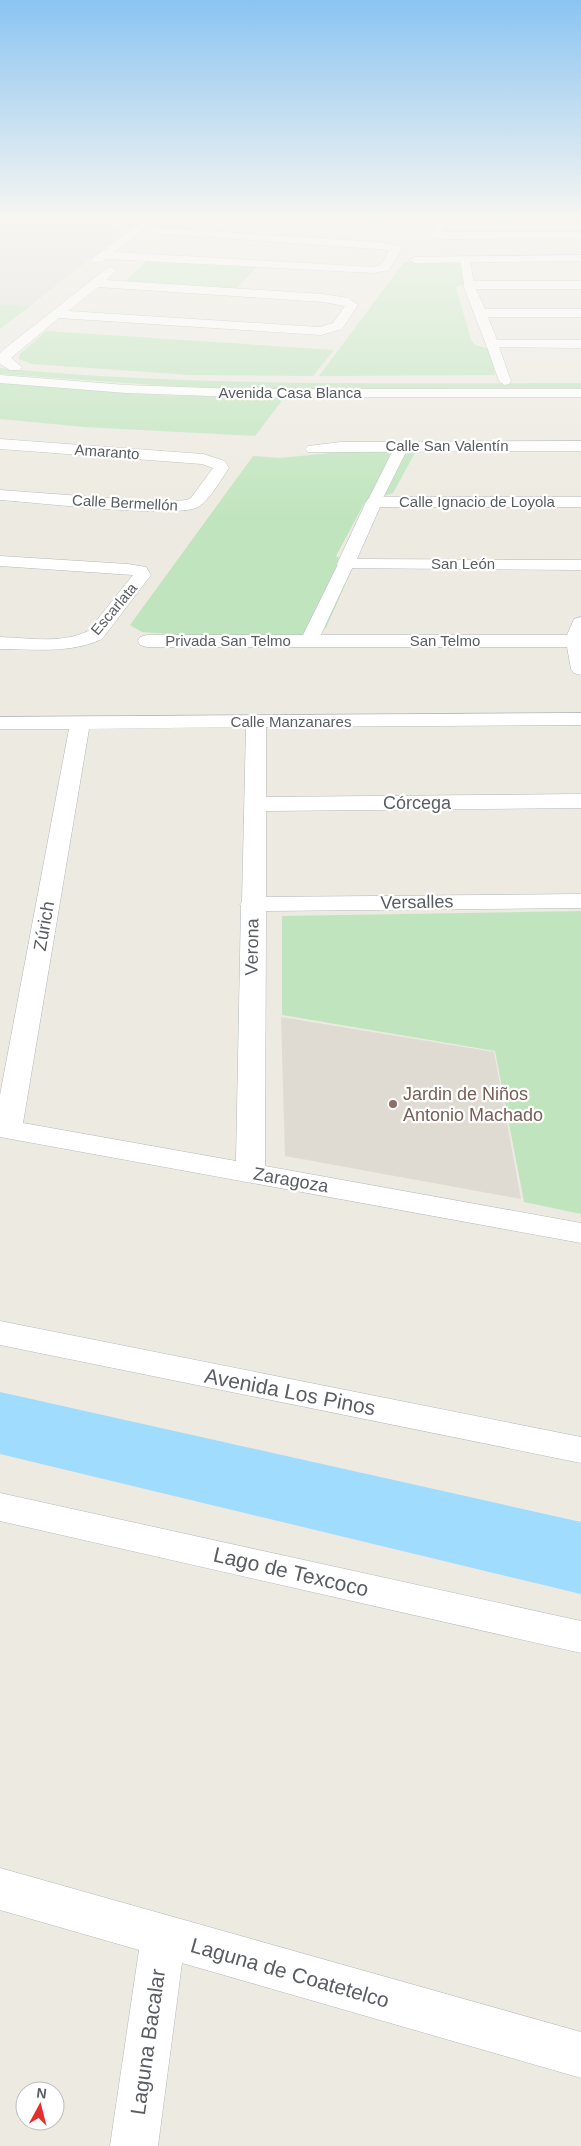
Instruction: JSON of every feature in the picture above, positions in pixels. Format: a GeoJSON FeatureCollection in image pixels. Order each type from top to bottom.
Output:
{"type":"FeatureCollection","features":[{"type":"Feature","properties":{"kind":"street"},"geometry":{"type":"LineString","coordinates":[[15,367],[8,364],[4,357],[55,317]]}},
{"type":"Feature","properties":{"kind":"street"},"geometry":{"type":"LineString","coordinates":[[112,317],[321,330],[338,326],[344,317]]}},
{"type":"Feature","properties":{"kind":"street"},"geometry":{"type":"LineString","coordinates":[[482,317],[506,381]]}},
{"type":"Feature","properties":{"kind":"street"},"geometry":{"type":"LineString","coordinates":[[20,328],[39,329]]}},
{"type":"Feature","properties":{"kind":"street"},"geometry":{"type":"LineString","coordinates":[[492,344],[581,344]]}},
{"type":"Feature","properties":{"kind":"street"},"geometry":{"type":"LineString","coordinates":[[0,346],[17,347]]}},
{"type":"Feature","properties":{"kind":"street"},"geometry":{"type":"LineString","coordinates":[[0,365],[94,373]]}},
{"type":"Feature","properties":{"kind":"street","name":"Avenida Casa Blanca"},"geometry":{"type":"LineString","coordinates":[[163,377],[279,381],[581,380]]}},
{"type":"Feature","properties":{"kind":"street","name":"Avenida Casa Blanca"},"geometry":{"type":"LineString","coordinates":[[0,378],[222,393],[581,393]]}},
{"type":"Feature","properties":{"kind":"street","name":"Amaranto"},"geometry":{"type":"LineString","coordinates":[[0,444],[213,461]]}},
{"type":"Feature","properties":{"kind":"street"},"geometry":{"type":"LineString","coordinates":[[309,641],[402,446]]}},
{"type":"Feature","properties":{"kind":"street","name":"Calle San Valentín"},"geometry":{"type":"LineString","coordinates":[[313,449],[402,446],[581,446]]}},
{"type":"Feature","properties":{"kind":"street","name":"Calle Bermellón"},"geometry":{"type":"LineString","coordinates":[[0,495],[162,506],[191,505],[197,501],[221,468],[220,464],[213,461]]}},
{"type":"Feature","properties":{"kind":"street","name":"Calle Ignacio de Loyola"},"geometry":{"type":"LineString","coordinates":[[374,502],[581,502]]}},
{"type":"Feature","properties":{"kind":"street","name":"Escarlata"},"geometry":{"type":"LineString","coordinates":[[0,561],[128,569],[140,571],[142,575],[96,635],[88,640],[62,643],[0,643]]}},
{"type":"Feature","properties":{"kind":"street","name":"San León"},"geometry":{"type":"LineString","coordinates":[[346,564],[581,565]]}},
{"type":"Feature","properties":{"kind":"street"},"geometry":{"type":"LineString","coordinates":[[581,622],[578,641],[581,669]]}},
{"type":"Feature","properties":{"kind":"street","name":"Privada San Telmo"},"geometry":{"type":"LineString","coordinates":[[147,641],[309,641]]}},
{"type":"Feature","properties":{"kind":"street","name":"San Telmo"},"geometry":{"type":"LineString","coordinates":[[309,641],[578,641]]}},
{"type":"Feature","properties":{"kind":"street","name":"Calle Manzanares"},"geometry":{"type":"LineString","coordinates":[[0,723],[581,719]]}},
{"type":"Feature","properties":{"kind":"street","name":"Verona"},"geometry":{"type":"LineString","coordinates":[[250,1172],[252,904],[256,722]]}},
{"type":"Feature","properties":{"kind":"street","name":"Zúrich"},"geometry":{"type":"LineString","coordinates":[[4,1129],[80,723]]}},
{"type":"Feature","properties":{"kind":"street","name":"Córcega"},"geometry":{"type":"LineString","coordinates":[[254,804],[581,801]]}},
{"type":"Feature","properties":{"kind":"street","name":"Versalles"},"geometry":{"type":"LineString","coordinates":[[252,904],[581,901]]}},
{"type":"Feature","properties":{"kind":"street","name":"Zaragoza"},"geometry":{"type":"LineString","coordinates":[[4,1129],[581,1233]]}},
{"type":"Feature","properties":{"kind":"street","name":"Avenida Los Pinos"},"geometry":{"type":"LineString","coordinates":[[0,1333],[581,1450]]}},
{"type":"Feature","properties":{"kind":"street","name":"Lago de Texcoco"},"geometry":{"type":"LineString","coordinates":[[0,1506],[581,1637]]}},
{"type":"Feature","properties":{"kind":"street","name":"Laguna de Coatetelco"},"geometry":{"type":"LineString","coordinates":[[0,1889],[581,2055]]}},
{"type":"Feature","properties":{"kind":"street","name":"Laguna Bacalar"},"geometry":{"type":"LineString","coordinates":[[134,2146],[163,1937]]}},
{"type":"Feature","properties":{"kind":"shaded area","name":"Jardin de Niños Antonio Machado"},"geometry":{"type":"Polygon","coordinates":[[[281,1017],[494,1052],[521,1199],[285,1156],[281,1017]]]}},
{"type":"Feature","properties":{"kind":"green space"},"geometry":{"type":"Polygon","coordinates":[[[0,317],[15,317],[0,329],[0,317]]]}},
{"type":"Feature","properties":{"kind":"green space"},"geometry":{"type":"Polygon","coordinates":[[[363,317],[465,317],[471,340],[475,345],[490,349],[495,375],[319,376],[363,317]]]}},
{"type":"Feature","properties":{"kind":"green space"},"geometry":{"type":"Polygon","coordinates":[[[46,331],[334,350],[313,376],[191,375],[32,364],[19,359],[20,354],[46,331]]]}},
{"type":"Feature","properties":{"kind":"green space"},"geometry":{"type":"Polygon","coordinates":[[[0,368],[72,374],[217,381],[290,383],[581,383],[581,388],[262,389],[168,386],[0,374],[0,368]]]}},
{"type":"Feature","properties":{"kind":"green space"},"geometry":{"type":"Polygon","coordinates":[[[0,381],[154,395],[284,398],[255,436],[84,427],[0,419],[0,381]]]}},
{"type":"Feature","properties":{"kind":"green space"},"geometry":{"type":"Polygon","coordinates":[[[416,451],[393,493],[365,502],[336,556],[353,567],[326,628],[290,638],[216,638],[142,632],[130,625],[253,456],[280,458],[341,452],[416,451]]]}},
{"type":"Feature","properties":{"kind":"green space"},"geometry":{"type":"Polygon","coordinates":[[[581,911],[581,1214],[524,1202],[495,1051],[282,1015],[282,916],[581,911]]]}},
{"type":"Feature","properties":{"kind":"waterway"},"geometry":{"type":"LineString","coordinates":[[0,1423],[581,1558]]}},
{"type":"Feature","properties":{"kind":"place","name":"Jardin de Niños Antonio Machado"},"geometry":{"type":"Point","coordinates":[393,1104]}}]}
